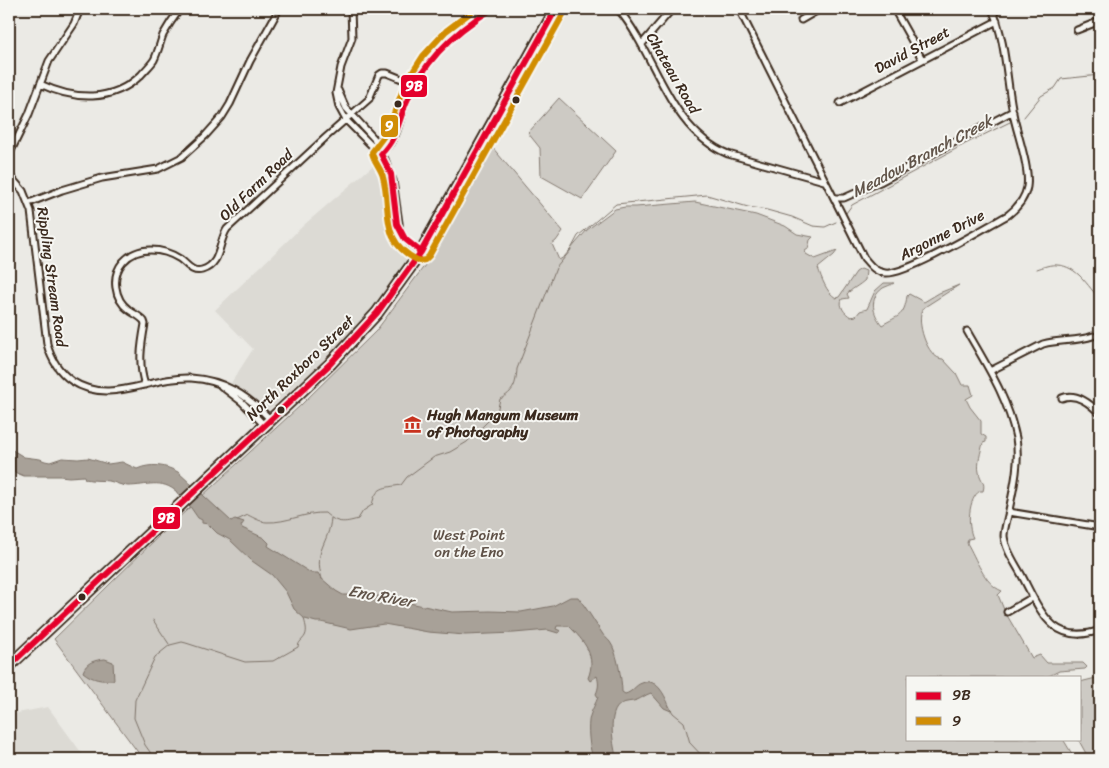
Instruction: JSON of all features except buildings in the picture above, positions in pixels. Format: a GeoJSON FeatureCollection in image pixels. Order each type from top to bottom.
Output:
{"type":"FeatureCollection","features":[{"type":"Feature","properties":{"kind":"highway","name":"North Roxboro Street"},"geometry":{"type":"LineString","coordinates":[[9,666],[349,345],[392,294],[421,252],[454,195],[518,75],[556,9]]}},
{"type":"Feature","properties":{"kind":"street"},"geometry":{"type":"LineString","coordinates":[[9,155],[29,114],[49,61],[74,24],[80,9]]}},
{"type":"Feature","properties":{"kind":"street"},"geometry":{"type":"LineString","coordinates":[[40,84],[59,92],[89,97],[104,95],[120,89],[132,82],[150,65],[157,54],[164,33],[180,9]]}},
{"type":"Feature","properties":{"kind":"street"},"geometry":{"type":"LineString","coordinates":[[29,203],[62,190],[102,178],[158,169],[182,157],[210,132],[222,117],[279,9]]}},
{"type":"Feature","properties":{"kind":"street"},"geometry":{"type":"LineString","coordinates":[[351,9],[352,38],[341,68],[336,96],[346,120],[374,150],[381,154]]}},
{"type":"Feature","properties":{"kind":"street"},"geometry":{"type":"LineString","coordinates":[[381,154],[395,138],[402,113],[422,70],[446,42],[465,24],[492,9]]}},
{"type":"Feature","properties":{"kind":"street","name":"Chateau Road"},"geometry":{"type":"LineString","coordinates":[[618,9],[642,44],[674,104],[688,124],[708,143],[728,154],[824,181]]}},
{"type":"Feature","properties":{"kind":"street"},"geometry":{"type":"LineString","coordinates":[[642,44],[672,9]]}},
{"type":"Feature","properties":{"kind":"street","name":"Argonne Drive"},"geometry":{"type":"LineString","coordinates":[[739,9],[864,258],[872,268],[889,274],[908,268],[1008,215],[1018,206],[1024,195],[1028,181],[1025,162],[1013,111],[1003,43],[992,9]]}},
{"type":"Feature","properties":{"kind":"street"},"geometry":{"type":"LineString","coordinates":[[801,20],[820,9]]}},
{"type":"Feature","properties":{"kind":"street"},"geometry":{"type":"LineString","coordinates":[[894,9],[922,59]]}},
{"type":"Feature","properties":{"kind":"street","name":"David Street"},"geometry":{"type":"LineString","coordinates":[[840,103],[997,21]]}},
{"type":"Feature","properties":{"kind":"street"},"geometry":{"type":"LineString","coordinates":[[1077,30],[1100,21]]}},
{"type":"Feature","properties":{"kind":"street","name":"Old Farm Road"},"geometry":{"type":"LineString","coordinates":[[145,385],[140,364],[144,321],[124,306],[119,298],[116,286],[116,276],[124,261],[138,252],[154,250],[171,254],[195,270],[207,267],[218,256],[227,229],[369,99],[378,76],[382,73],[387,73],[414,84]]}},
{"type":"Feature","properties":{"kind":"street"},"geometry":{"type":"LineString","coordinates":[[338,90],[344,104],[352,115],[379,144],[381,154],[392,174],[400,230],[406,241],[421,252]]}},
{"type":"Feature","properties":{"kind":"street"},"geometry":{"type":"LineString","coordinates":[[834,198],[844,198],[880,182],[1013,111]]}},
{"type":"Feature","properties":{"kind":"street","name":"Rippling Stream Road"},"geometry":{"type":"LineString","coordinates":[[9,175],[19,185],[29,203],[35,234],[45,336],[49,351],[55,363],[70,380],[94,391],[112,392],[181,378],[203,380],[232,388],[246,396],[267,422]]}},
{"type":"Feature","properties":{"kind":"street"},"geometry":{"type":"LineString","coordinates":[[967,331],[1006,402],[1016,441],[1014,487],[1004,536],[1007,547],[1047,620],[1058,629],[1068,633],[1078,634],[1100,630]]}},
{"type":"Feature","properties":{"kind":"street"},"geometry":{"type":"LineString","coordinates":[[990,371],[1043,344],[1081,340],[1093,336]]}},
{"type":"Feature","properties":{"kind":"street"},"geometry":{"type":"LineString","coordinates":[[1062,398],[1071,396],[1082,400],[1100,414]]}},
{"type":"Feature","properties":{"kind":"street"},"geometry":{"type":"LineString","coordinates":[[1009,512],[1100,527]]}},
{"type":"Feature","properties":{"kind":"street"},"geometry":{"type":"LineString","coordinates":[[1007,612],[1033,597]]}},
{"type":"Feature","properties":{"kind":"shaded area"},"geometry":{"type":"Polygon","coordinates":[[[381,161],[395,235],[410,252],[411,259],[365,318],[320,364],[269,410],[231,383],[253,349],[215,310],[305,224],[376,163],[381,161]]]}},
{"type":"Feature","properties":{"kind":"shaded area"},"geometry":{"type":"Polygon","coordinates":[[[9,448],[24,457],[50,462],[62,458],[88,458],[108,464],[122,462],[137,469],[153,465],[163,466],[178,472],[231,521],[235,519],[244,522],[241,526],[242,528],[264,538],[269,543],[268,546],[311,573],[318,573],[321,578],[343,595],[372,595],[452,612],[521,612],[553,606],[570,597],[578,597],[613,646],[619,666],[622,692],[628,693],[642,683],[653,683],[661,690],[671,711],[664,708],[651,693],[637,700],[621,704],[614,714],[612,728],[616,756],[618,758],[621,756],[621,759],[594,759],[589,738],[589,720],[598,697],[596,694],[598,681],[597,676],[590,681],[588,678],[591,663],[588,649],[569,626],[557,626],[556,629],[561,631],[558,633],[548,630],[465,635],[428,632],[384,624],[351,629],[305,619],[294,609],[286,592],[272,575],[252,561],[230,540],[217,533],[208,524],[202,523],[202,520],[198,518],[189,505],[171,488],[159,484],[125,486],[109,481],[85,479],[84,476],[24,476],[9,470],[9,448]]]}},
{"type":"Feature","properties":{"kind":"shaded area"},"geometry":{"type":"Polygon","coordinates":[[[105,659],[113,662],[114,680],[97,679],[83,672],[91,662],[105,659]]]}},
{"type":"Feature","properties":{"kind":"shaded area"},"geometry":{"type":"Polygon","coordinates":[[[48,707],[86,759],[9,759],[9,711],[12,714],[48,707]]]}},
{"type":"Feature","properties":{"kind":"green space"},"geometry":{"type":"Polygon","coordinates":[[[559,98],[616,151],[582,199],[541,176],[540,148],[528,133],[559,98]]]}},
{"type":"Feature","properties":{"kind":"green space","name":"West Point on the Eno"},"geometry":{"type":"Polygon","coordinates":[[[492,147],[563,231],[552,244],[559,260],[564,257],[587,230],[615,209],[695,202],[756,215],[785,226],[797,234],[813,237],[810,240],[808,249],[805,251],[806,254],[815,259],[837,251],[818,268],[827,289],[836,298],[839,297],[856,272],[861,269],[866,271],[865,280],[847,294],[849,298],[842,299],[843,309],[851,317],[867,309],[875,291],[884,283],[894,283],[883,288],[875,297],[874,311],[882,325],[900,315],[909,294],[924,302],[939,293],[959,285],[923,308],[921,321],[924,338],[932,353],[943,359],[956,373],[962,385],[970,385],[973,395],[966,399],[981,421],[981,434],[986,437],[978,465],[984,488],[983,491],[976,495],[971,506],[969,520],[973,538],[968,539],[967,543],[985,577],[1002,591],[998,595],[1005,612],[1032,658],[1040,655],[1047,663],[1083,663],[1087,667],[1085,669],[1059,671],[1049,676],[906,676],[906,740],[1064,740],[1075,759],[143,759],[54,639],[162,533],[301,405],[376,331],[437,249],[492,147]]]}},
{"type":"Feature","properties":{"kind":"green space"},"geometry":{"type":"Polygon","coordinates":[[[1100,677],[1100,759],[1089,759],[1079,740],[1082,740],[1082,682],[1100,677]]]}},
{"type":"Feature","properties":{"kind":"waterway","name":"Meadow Branch Creek"},"geometry":{"type":"LineString","coordinates":[[1024,117],[1041,96],[1055,88],[1061,79],[1100,75]]}},
{"type":"Feature","properties":{"kind":"waterway","name":"Meadow Branch Creek"},"geometry":{"type":"LineString","coordinates":[[846,213],[852,205],[1010,122]]}},
{"type":"Feature","properties":{"kind":"waterway","name":"Meadow Branch Creek"},"geometry":{"type":"LineString","coordinates":[[237,520],[248,515],[258,520],[274,522],[318,513],[325,513],[341,522],[358,519],[363,511],[372,505],[378,491],[401,485],[407,477],[434,457],[450,452],[467,442],[497,412],[500,399],[513,387],[517,369],[556,268],[570,251],[578,236],[616,204],[707,195],[792,217],[813,226],[825,227],[836,222]]}},
{"type":"Feature","properties":{"kind":"waterway"},"geometry":{"type":"LineString","coordinates":[[1037,269],[1055,265],[1071,269],[1082,278],[1100,299]]}},
{"type":"Feature","properties":{"kind":"waterway"},"geometry":{"type":"LineString","coordinates":[[322,579],[319,560],[320,553],[330,527],[331,518]]}},
{"type":"Feature","properties":{"kind":"waterway"},"geometry":{"type":"LineString","coordinates":[[155,759],[145,745],[134,718],[135,700],[155,657],[170,645],[182,642],[245,662],[273,661],[298,647],[306,634],[304,618]]}},
{"type":"Feature","properties":{"kind":"waterway"},"geometry":{"type":"LineString","coordinates":[[153,620],[169,644]]}},
{"type":"Feature","properties":{"kind":"waterway"},"geometry":{"type":"LineString","coordinates":[[669,706],[673,713],[684,722],[690,743],[705,759]]}},
{"type":"Feature","properties":{"kind":"waterway"},"geometry":{"type":"LineString","coordinates":[[789,759],[798,756],[804,759]]}},
{"type":"Feature","properties":{"kind":"transit line","name":"9"},"geometry":{"type":"LineString","coordinates":[[475,9],[446,31],[423,56],[405,84],[387,132],[372,152],[383,177],[392,235],[397,244],[406,253],[419,261],[425,260],[429,256],[564,13]]}},
{"type":"Feature","properties":{"kind":"transit line","name":"9B"},"geometry":{"type":"LineString","coordinates":[[421,252],[405,239],[397,224],[391,174],[381,154],[391,142],[406,103],[421,74],[441,49],[465,27],[492,9]]}},
{"type":"Feature","properties":{"kind":"transit line","name":"9B"},"geometry":{"type":"LineString","coordinates":[[9,666],[330,364],[377,313],[421,252],[556,9]]}},
{"type":"Feature","properties":{"kind":"place","name":"Hugh Mangum Museum of Photography"},"geometry":{"type":"Point","coordinates":[413,424]}},
{"type":"Feature","properties":{"kind":"water label","name":"Eno River"},"geometry":{"type":"Point","coordinates":[381,596]}}]}
